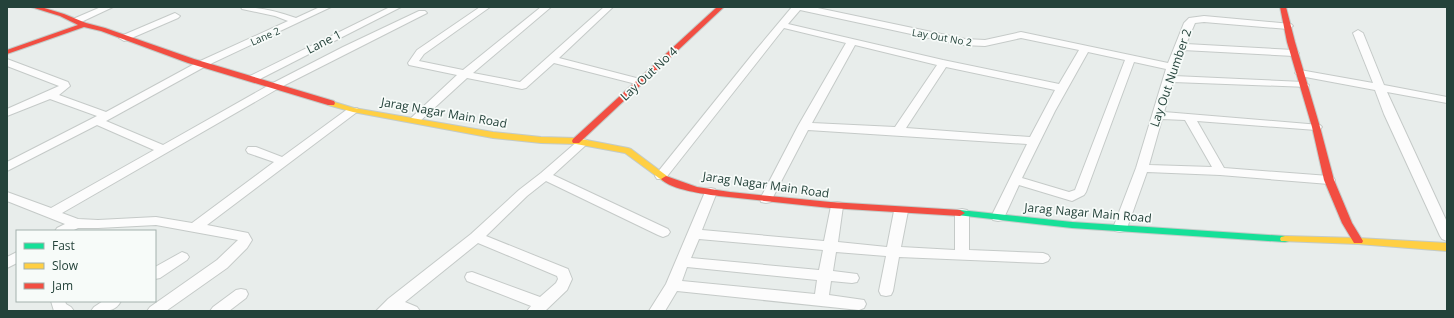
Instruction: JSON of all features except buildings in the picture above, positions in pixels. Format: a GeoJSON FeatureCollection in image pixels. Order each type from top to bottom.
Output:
{"type":"FeatureCollection","features":[{"type":"Feature","properties":{"kind":"main road","name":"Jarag Nagar Main Road"},"geometry":{"type":"LineString","coordinates":[[34,7],[80,23],[103,29],[124,38],[202,64],[353,110],[492,135],[542,140],[580,141],[628,151],[660,176],[671,181],[711,192],[838,206],[901,211],[962,213],[1120,228],[1278,239],[1358,241],[1447,247]]}},
{"type":"Feature","properties":{"kind":"main road","name":"Lay Out No 4"},"geometry":{"type":"LineString","coordinates":[[580,141],[640,82],[721,7]]}},
{"type":"Feature","properties":{"kind":"main road"},"geometry":{"type":"LineString","coordinates":[[1284,7],[1294,53],[1316,127],[1329,180],[1347,223],[1358,241]]}},
{"type":"Feature","properties":{"kind":"main road"},"geometry":{"type":"LineString","coordinates":[[7,52],[80,23]]}},
{"type":"Feature","properties":{"kind":"street"},"geometry":{"type":"LineString","coordinates":[[80,23],[108,7]]}},
{"type":"Feature","properties":{"kind":"street"},"geometry":{"type":"LineString","coordinates":[[245,7],[278,14],[296,21]]}},
{"type":"Feature","properties":{"kind":"street"},"geometry":{"type":"LineString","coordinates":[[263,11],[272,7]]}},
{"type":"Feature","properties":{"kind":"street","name":"Lane 2"},"geometry":{"type":"LineString","coordinates":[[7,167],[107,116],[202,64],[327,7]]}},
{"type":"Feature","properties":{"kind":"street","name":"Lane 1"},"geometry":{"type":"LineString","coordinates":[[252,79],[397,7]]}},
{"type":"Feature","properties":{"kind":"street"},"geometry":{"type":"LineString","coordinates":[[486,7],[420,52],[413,63],[522,86],[609,7]]}},
{"type":"Feature","properties":{"kind":"street"},"geometry":{"type":"LineString","coordinates":[[415,120],[465,74],[547,7]]}},
{"type":"Feature","properties":{"kind":"street"},"geometry":{"type":"LineString","coordinates":[[660,176],[781,25],[798,7]]}},
{"type":"Feature","properties":{"kind":"street","name":"Lay Out No 2"},"geometry":{"type":"LineString","coordinates":[[798,7],[962,42],[977,44],[1004,37],[1021,35],[1172,67]]}},
{"type":"Feature","properties":{"kind":"street"},"geometry":{"type":"LineString","coordinates":[[52,213],[276,86],[346,49],[422,13]]}},
{"type":"Feature","properties":{"kind":"street"},"geometry":{"type":"LineString","coordinates":[[124,38],[175,16]]}},
{"type":"Feature","properties":{"kind":"street","name":"Lay Out Number 2"},"geometry":{"type":"LineString","coordinates":[[1120,228],[1142,168],[1172,67],[1189,23],[1192,20],[1204,19],[1288,26]]}},
{"type":"Feature","properties":{"kind":"street"},"geometry":{"type":"LineString","coordinates":[[781,25],[943,63],[1061,88]]}},
{"type":"Feature","properties":{"kind":"street"},"geometry":{"type":"LineString","coordinates":[[1358,33],[1390,114],[1447,236]]}},
{"type":"Feature","properties":{"kind":"street"},"geometry":{"type":"LineString","coordinates":[[766,199],[804,126],[852,42]]}},
{"type":"Feature","properties":{"kind":"street"},"geometry":{"type":"LineString","coordinates":[[1181,47],[1294,53]]}},
{"type":"Feature","properties":{"kind":"street"},"geometry":{"type":"LineString","coordinates":[[998,217],[1033,140],[1061,88],[1085,49]]}},
{"type":"Feature","properties":{"kind":"street"},"geometry":{"type":"LineString","coordinates":[[551,59],[640,82]]}},
{"type":"Feature","properties":{"kind":"street"},"geometry":{"type":"LineString","coordinates":[[1015,180],[1066,196],[1072,197],[1080,192],[1130,59]]}},
{"type":"Feature","properties":{"kind":"street"},"geometry":{"type":"LineString","coordinates":[[7,62],[66,86],[50,95],[7,113]]}},
{"type":"Feature","properties":{"kind":"street"},"geometry":{"type":"LineString","coordinates":[[898,131],[943,63]]}},
{"type":"Feature","properties":{"kind":"street"},"geometry":{"type":"LineString","coordinates":[[1300,73],[1447,100]]}},
{"type":"Feature","properties":{"kind":"street"},"geometry":{"type":"LineString","coordinates":[[1168,79],[1304,85]]}},
{"type":"Feature","properties":{"kind":"street"},"geometry":{"type":"LineString","coordinates":[[50,95],[107,116]]}},
{"type":"Feature","properties":{"kind":"street"},"geometry":{"type":"LineString","coordinates":[[194,228],[282,161],[353,110]]}},
{"type":"Feature","properties":{"kind":"street"},"geometry":{"type":"LineString","coordinates":[[1157,115],[1316,127]]}},
{"type":"Feature","properties":{"kind":"street"},"geometry":{"type":"LineString","coordinates":[[1189,117],[1220,170]]}},
{"type":"Feature","properties":{"kind":"street"},"geometry":{"type":"LineString","coordinates":[[96,121],[163,149]]}},
{"type":"Feature","properties":{"kind":"street"},"geometry":{"type":"LineString","coordinates":[[804,126],[1033,140]]}},
{"type":"Feature","properties":{"kind":"street"},"geometry":{"type":"LineString","coordinates":[[388,307],[476,237],[523,193],[545,176],[580,141]]}},
{"type":"Feature","properties":{"kind":"street"},"geometry":{"type":"LineString","coordinates":[[252,150],[282,161]]}},
{"type":"Feature","properties":{"kind":"street"},"geometry":{"type":"LineString","coordinates":[[1142,168],[1220,170],[1329,180]]}},
{"type":"Feature","properties":{"kind":"street"},"geometry":{"type":"LineString","coordinates":[[545,176],[663,232]]}},
{"type":"Feature","properties":{"kind":"street"},"geometry":{"type":"LineString","coordinates":[[657,311],[673,285],[711,192]]}},
{"type":"Feature","properties":{"kind":"street"},"geometry":{"type":"LineString","coordinates":[[7,196],[76,223],[98,224],[156,221],[243,236],[245,240],[242,245],[226,261],[155,311]]}},
{"type":"Feature","properties":{"kind":"street"},"geometry":{"type":"LineString","coordinates":[[821,300],[838,206]]}},
{"type":"Feature","properties":{"kind":"street"},"geometry":{"type":"LineString","coordinates":[[886,291],[901,211]]}},
{"type":"Feature","properties":{"kind":"street"},"geometry":{"type":"LineString","coordinates":[[962,213],[962,255]]}},
{"type":"Feature","properties":{"kind":"street"},"geometry":{"type":"LineString","coordinates":[[64,230],[76,223]]}},
{"type":"Feature","properties":{"kind":"street"},"geometry":{"type":"LineString","coordinates":[[694,234],[894,252],[1043,258]]}},
{"type":"Feature","properties":{"kind":"street"},"geometry":{"type":"LineString","coordinates":[[472,277],[539,307],[562,286],[565,280],[563,273],[476,237]]}},
{"type":"Feature","properties":{"kind":"street"},"geometry":{"type":"LineString","coordinates":[[156,273],[182,257]]}},
{"type":"Feature","properties":{"kind":"street"},"geometry":{"type":"LineString","coordinates":[[7,263],[16,258]]}},
{"type":"Feature","properties":{"kind":"street"},"geometry":{"type":"LineString","coordinates":[[683,262],[852,278]]}},
{"type":"Feature","properties":{"kind":"street"},"geometry":{"type":"LineString","coordinates":[[673,285],[859,304]]}},
{"type":"Feature","properties":{"kind":"street"},"geometry":{"type":"LineString","coordinates":[[218,311],[241,294]]}},
{"type":"Feature","properties":{"kind":"street"},"geometry":{"type":"LineString","coordinates":[[58,302],[59,307],[66,311]]}},
{"type":"Feature","properties":{"kind":"street"},"geometry":{"type":"LineString","coordinates":[[99,311],[112,302]]}},
{"type":"Feature","properties":{"kind":"street"},"geometry":{"type":"LineString","coordinates":[[388,307],[412,311]]}},
{"type":"Feature","properties":{"kind":"traffic: fast"},"geometry":{"type":"LineString","coordinates":[[960,213],[1072,225],[1285,239]]}},
{"type":"Feature","properties":{"kind":"traffic: slow"},"geometry":{"type":"LineString","coordinates":[[331,103],[353,110],[493,135],[541,140],[576,141],[628,151],[666,179]]}},
{"type":"Feature","properties":{"kind":"traffic: slow"},"geometry":{"type":"LineString","coordinates":[[1285,239],[1358,241],[1447,247]]}},
{"type":"Feature","properties":{"kind":"traffic: jam"},"geometry":{"type":"LineString","coordinates":[[34,7],[62,15],[84,25],[103,29],[191,61],[331,103]]}},
{"type":"Feature","properties":{"kind":"traffic: jam"},"geometry":{"type":"LineString","coordinates":[[576,141],[721,7]]}},
{"type":"Feature","properties":{"kind":"traffic: jam"},"geometry":{"type":"LineString","coordinates":[[1283,7],[1291,42],[1316,127],[1329,180],[1347,223],[1358,241]]}},
{"type":"Feature","properties":{"kind":"traffic: jam"},"geometry":{"type":"LineString","coordinates":[[7,52],[84,25]]}},
{"type":"Feature","properties":{"kind":"traffic: jam"},"geometry":{"type":"LineString","coordinates":[[666,179],[697,190],[730,195],[830,205],[960,213]]}}]}
